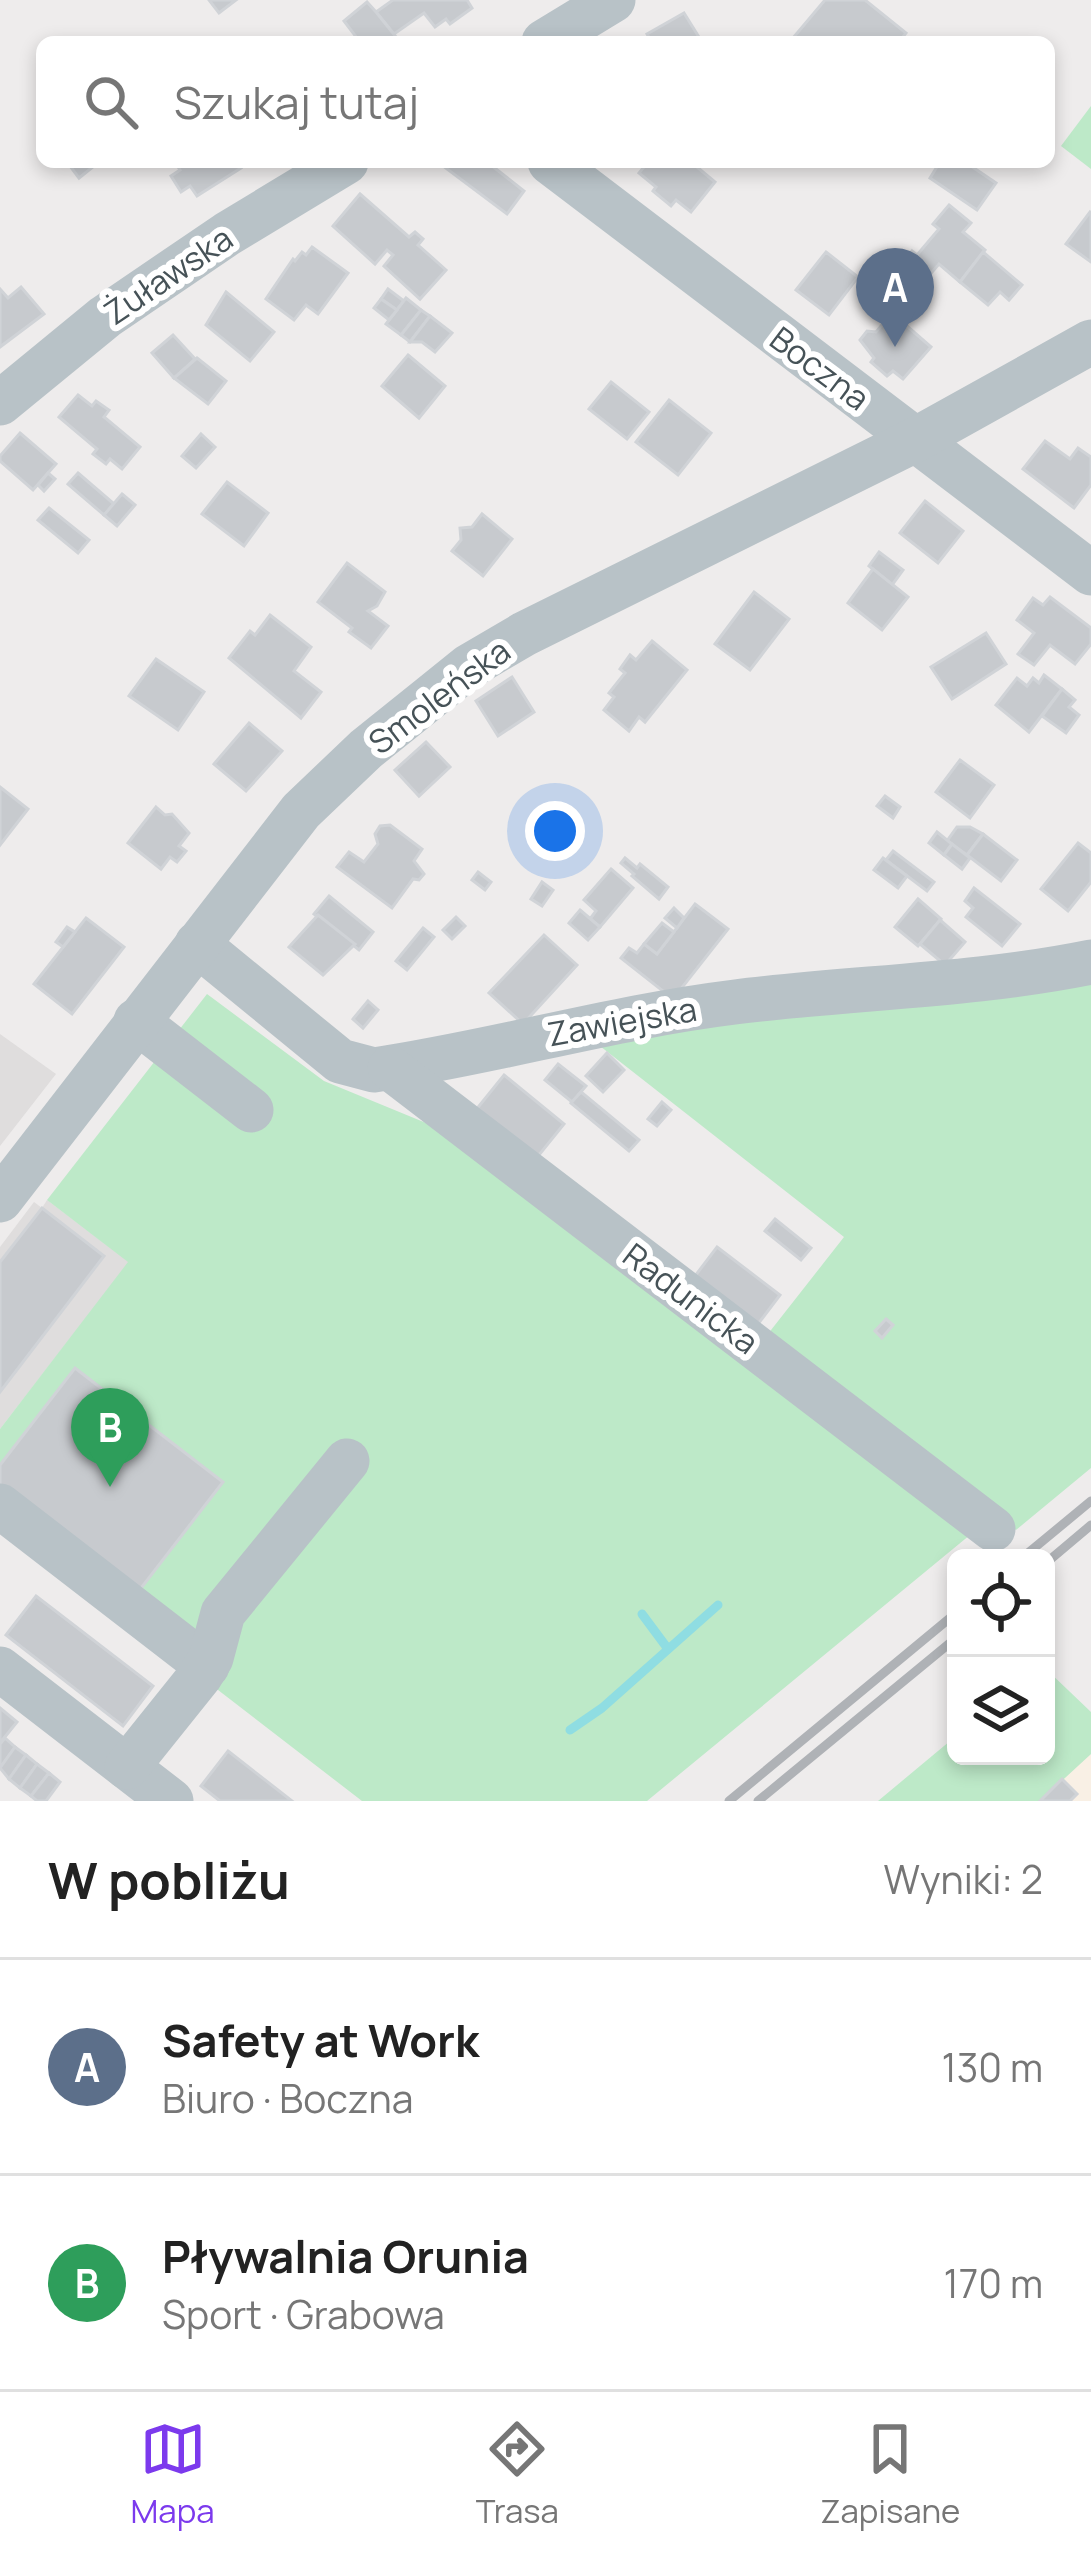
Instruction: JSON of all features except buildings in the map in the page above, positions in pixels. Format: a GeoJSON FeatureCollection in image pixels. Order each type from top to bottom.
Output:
{"type":"FeatureCollection","features":[{"type":"Feature","properties":{"kind":"street"},"geometry":{"type":"LineString","coordinates":[[554,36],[613,0]]}},
{"type":"Feature","properties":{"kind":"street","name":"Żuławska"},"geometry":{"type":"LineString","coordinates":[[0,403],[105,317],[226,234],[336,168]]}},
{"type":"Feature","properties":{"kind":"street","name":"Boczna"},"geometry":{"type":"LineString","coordinates":[[558,168],[1091,573]]}},
{"type":"Feature","properties":{"kind":"street","name":"Smoleńska"},"geometry":{"type":"LineString","coordinates":[[0,1200],[302,812],[366,749],[468,667],[524,634],[915,440],[1091,342]]}},
{"type":"Feature","properties":{"kind":"street","name":"Zawiejska"},"geometry":{"type":"LineString","coordinates":[[197,944],[340,1061],[374,1070],[634,1016],[740,1001],[993,979],[1091,962]]}},
{"type":"Feature","properties":{"kind":"street"},"geometry":{"type":"LineString","coordinates":[[136,1021],[251,1110]]}},
{"type":"Feature","properties":{"kind":"street","name":"Radunicka"},"geometry":{"type":"LineString","coordinates":[[390,1068],[993,1529]]}},
{"type":"Feature","properties":{"kind":"street"},"geometry":{"type":"LineString","coordinates":[[127,1768],[207,1666],[223,1612],[347,1461]]}},
{"type":"Feature","properties":{"kind":"street"},"geometry":{"type":"LineString","coordinates":[[0,1507],[207,1666]]}},
{"type":"Feature","properties":{"kind":"street"},"geometry":{"type":"LineString","coordinates":[[0,1669],[171,1801]]}},
{"type":"Feature","properties":{"kind":"shaded area"},"geometry":{"type":"Polygon","coordinates":[[[0,1034],[56,1074],[0,1146],[0,1034]]]}},
{"type":"Feature","properties":{"kind":"shaded area"},"geometry":{"type":"Polygon","coordinates":[[[47,1200],[129,1262],[0,1429],[0,1247],[34,1202],[42,1208],[47,1200]]]}},
{"type":"Feature","properties":{"kind":"shaded area"},"geometry":{"type":"Polygon","coordinates":[[[1091,1754],[1091,1801],[1040,1801],[1070,1772],[1091,1754]]]}},
{"type":"Feature","properties":{"kind":"green space"},"geometry":{"type":"Polygon","coordinates":[[[1091,106],[1091,169],[1061,146],[1091,106]]]}},
{"type":"Feature","properties":{"kind":"green space"},"geometry":{"type":"Polygon","coordinates":[[[1091,976],[1091,1468],[1016,1530],[764,1339],[844,1237],[591,1039],[1091,976]]]}},
{"type":"Feature","properties":{"kind":"green space"},"geometry":{"type":"Polygon","coordinates":[[[207,994],[324,1081],[465,1139],[976,1530],[947,1549],[947,1554],[647,1801],[362,1801],[0,1522],[0,1429],[128,1262],[47,1200],[207,994]]]}},
{"type":"Feature","properties":{"kind":"green space"},"geometry":{"type":"Polygon","coordinates":[[[1055,1678],[1091,1712],[1091,1754],[1040,1801],[878,1801],[947,1744],[947,1765],[1055,1765],[1055,1678]]]}},
{"type":"Feature","properties":{"kind":"waterway"},"geometry":{"type":"LineString","coordinates":[[570,1730],[602,1708],[718,1605]]}},
{"type":"Feature","properties":{"kind":"waterway"},"geometry":{"type":"LineString","coordinates":[[642,1614],[668,1649]]}},
{"type":"Feature","properties":{"kind":"railway"},"geometry":{"type":"LineString","coordinates":[[1033,1549],[1091,1501]]}},
{"type":"Feature","properties":{"kind":"railway"},"geometry":{"type":"LineString","coordinates":[[1055,1555],[1091,1525]]}},
{"type":"Feature","properties":{"kind":"railway"},"geometry":{"type":"LineString","coordinates":[[729,1801],[947,1620]]}},
{"type":"Feature","properties":{"kind":"railway"},"geometry":{"type":"LineString","coordinates":[[758,1801],[947,1645]]}},
{"type":"Feature","properties":{"kind":"place","name":"Safety at Work"},"geometry":{"type":"Point","coordinates":[895,347]}},
{"type":"Feature","properties":{"kind":"place","name":"Pływalnia Orunia"},"geometry":{"type":"Point","coordinates":[110,1487]}}]}
